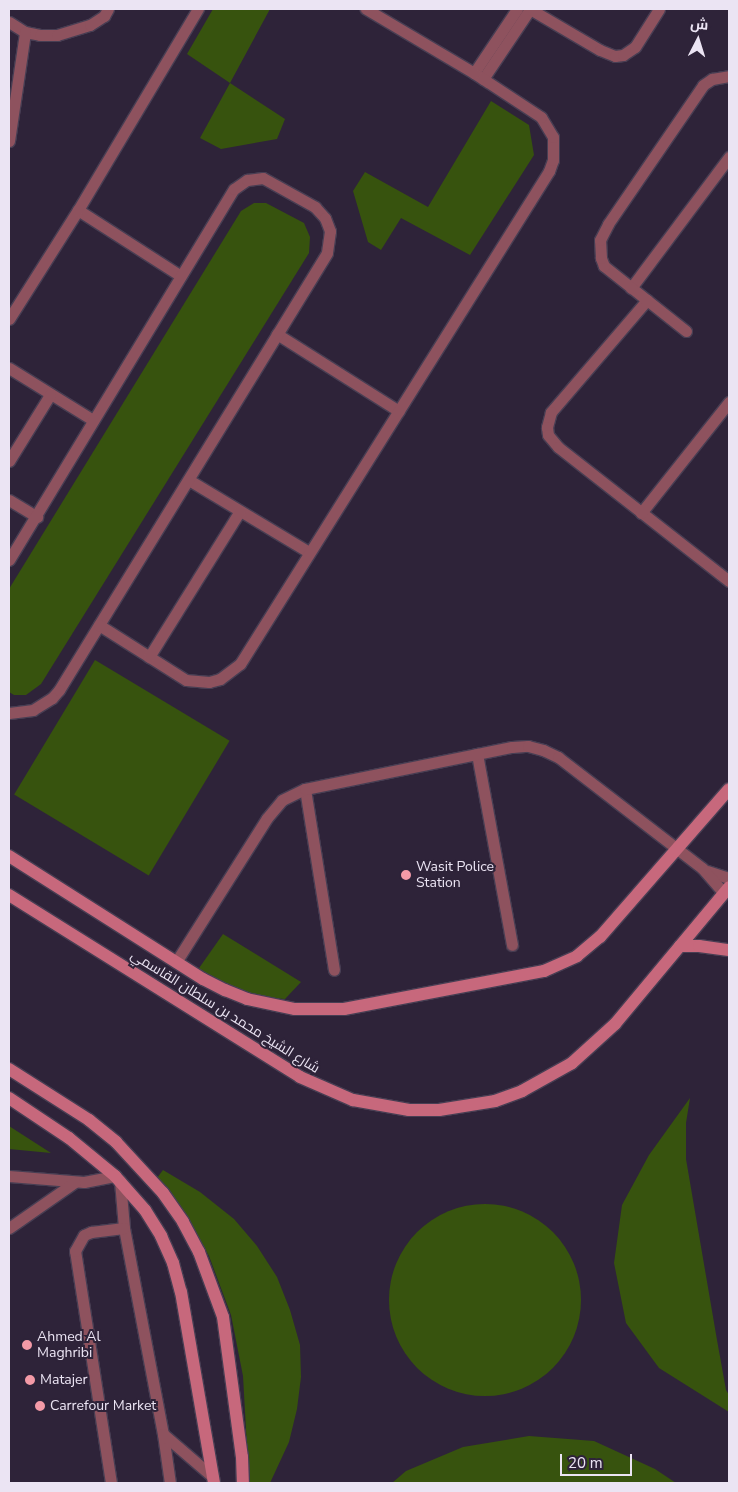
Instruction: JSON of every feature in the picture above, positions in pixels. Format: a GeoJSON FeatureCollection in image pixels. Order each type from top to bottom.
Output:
{"type":"FeatureCollection","features":[{"type":"Feature","properties":{"kind":"main road"},"geometry":{"type":"LineString","coordinates":[[9,856],[203,979],[248,999],[295,1009],[320,1010],[368,1006],[526,976],[561,965],[589,947],[729,789]]}},
{"type":"Feature","properties":{"kind":"main road","name":"شارع الشيخ محمد بن سلطان القاسمي"},"geometry":{"type":"LineString","coordinates":[[9,895],[300,1077],[353,1100],[410,1110],[439,1110],[495,1101],[548,1078],[572,1063],[615,1024],[727,890]]}},
{"type":"Feature","properties":{"kind":"main road"},"geometry":{"type":"LineString","coordinates":[[680,946],[699,946],[729,950]]}},
{"type":"Feature","properties":{"kind":"main road"},"geometry":{"type":"LineString","coordinates":[[9,1069],[89,1120],[116,1142],[163,1193],[183,1222],[199,1252],[223,1317],[241,1449],[242,1483]]}},
{"type":"Feature","properties":{"kind":"main road"},"geometry":{"type":"LineString","coordinates":[[9,1098],[69,1138],[118,1178],[145,1210],[161,1236],[173,1263],[180,1292],[213,1480]]}},
{"type":"Feature","properties":{"kind":"lane"},"geometry":{"type":"LineString","coordinates":[[9,22],[25,32],[40,35],[74,32],[104,16],[108,9]]}},
{"type":"Feature","properties":{"kind":"lane"},"geometry":{"type":"LineString","coordinates":[[9,319],[78,210],[198,9]]}},
{"type":"Feature","properties":{"kind":"lane"},"geometry":{"type":"LineString","coordinates":[[99,624],[176,676],[197,683],[209,682],[230,672],[248,654],[309,552],[550,172],[553,160],[553,137],[541,117],[479,76],[366,9]]}},
{"type":"Feature","properties":{"kind":"lane"},"geometry":{"type":"LineString","coordinates":[[479,76],[517,9]]}},
{"type":"Feature","properties":{"kind":"lane"},"geometry":{"type":"LineString","coordinates":[[479,76],[530,9],[600,50],[615,56],[624,55],[635,47],[659,9]]}},
{"type":"Feature","properties":{"kind":"lane"},"geometry":{"type":"LineString","coordinates":[[9,141],[25,32]]}},
{"type":"Feature","properties":{"kind":"lane"},"geometry":{"type":"LineString","coordinates":[[686,332],[604,266],[599,249],[603,232],[703,85],[712,79],[729,76]]}},
{"type":"Feature","properties":{"kind":"lane"},"geometry":{"type":"LineString","coordinates":[[631,288],[729,156]]}},
{"type":"Feature","properties":{"kind":"lane"},"geometry":{"type":"LineString","coordinates":[[9,560],[37,517],[228,195],[247,180],[263,178],[271,180],[315,207],[328,224],[330,246],[189,480],[52,698],[33,710],[9,713]]}},
{"type":"Feature","properties":{"kind":"lane"},"geometry":{"type":"LineString","coordinates":[[78,210],[181,276]]}},
{"type":"Feature","properties":{"kind":"lane"},"geometry":{"type":"LineString","coordinates":[[647,300],[551,412],[547,427],[552,442],[729,582]]}},
{"type":"Feature","properties":{"kind":"lane"},"geometry":{"type":"LineString","coordinates":[[277,334],[399,411]]}},
{"type":"Feature","properties":{"kind":"lane"},"geometry":{"type":"LineString","coordinates":[[9,368],[93,420]]}},
{"type":"Feature","properties":{"kind":"lane"},"geometry":{"type":"LineString","coordinates":[[9,461],[50,395]]}},
{"type":"Feature","properties":{"kind":"lane"},"geometry":{"type":"LineString","coordinates":[[641,513],[729,402]]}},
{"type":"Feature","properties":{"kind":"lane"},"geometry":{"type":"LineString","coordinates":[[189,480],[309,552]]}},
{"type":"Feature","properties":{"kind":"lane"},"geometry":{"type":"LineString","coordinates":[[9,500],[37,517]]}},
{"type":"Feature","properties":{"kind":"lane"},"geometry":{"type":"LineString","coordinates":[[149,657],[240,511]]}},
{"type":"Feature","properties":{"kind":"lane"},"geometry":{"type":"LineString","coordinates":[[176,962],[274,808],[282,800],[305,789],[512,747],[528,746],[544,750],[558,757],[676,850],[702,868],[727,890]]}},
{"type":"Feature","properties":{"kind":"lane"},"geometry":{"type":"LineString","coordinates":[[477,754],[512,945]]}},
{"type":"Feature","properties":{"kind":"lane"},"geometry":{"type":"LineString","coordinates":[[305,789],[334,970]]}},
{"type":"Feature","properties":{"kind":"lane"},"geometry":{"type":"LineString","coordinates":[[702,868],[729,878]]}},
{"type":"Feature","properties":{"kind":"lane"},"geometry":{"type":"LineString","coordinates":[[9,1176],[75,1182],[118,1178],[124,1228],[163,1434],[170,1483]]}},
{"type":"Feature","properties":{"kind":"lane"},"geometry":{"type":"LineString","coordinates":[[9,1228],[75,1182]]}},
{"type":"Feature","properties":{"kind":"lane"},"geometry":{"type":"LineString","coordinates":[[111,1483],[75,1251],[84,1235],[91,1232],[124,1228]]}},
{"type":"Feature","properties":{"kind":"lane"},"geometry":{"type":"LineString","coordinates":[[163,1434],[213,1480]]}},
{"type":"Feature","properties":{"kind":"green space"},"geometry":{"type":"Polygon","coordinates":[[[213,9],[270,9],[230,83],[187,54],[213,9]]]}},
{"type":"Feature","properties":{"kind":"green space"},"geometry":{"type":"Polygon","coordinates":[[[230,83],[285,119],[277,139],[221,149],[200,138],[230,83]]]}},
{"type":"Feature","properties":{"kind":"green space"},"geometry":{"type":"Polygon","coordinates":[[[491,101],[529,125],[534,155],[470,255],[401,218],[381,250],[368,242],[353,191],[365,172],[428,207],[491,101]]]}},
{"type":"Feature","properties":{"kind":"green space"},"geometry":{"type":"Polygon","coordinates":[[[254,203],[266,203],[304,223],[310,237],[309,253],[41,684],[26,695],[14,695],[9,692],[9,589],[241,211],[254,203]]]}},
{"type":"Feature","properties":{"kind":"green space"},"geometry":{"type":"Polygon","coordinates":[[[95,660],[230,741],[149,875],[14,795],[95,660]]]}},
{"type":"Feature","properties":{"kind":"green space"},"geometry":{"type":"Polygon","coordinates":[[[223,934],[301,982],[285,999],[259,997],[233,991],[197,971],[223,934]]]}},
{"type":"Feature","properties":{"kind":"green space"},"geometry":{"type":"Polygon","coordinates":[[[690,1098],[686,1123],[686,1159],[726,1390],[729,1395],[729,1412],[659,1368],[626,1323],[614,1263],[622,1205],[649,1155],[690,1098]]]}},
{"type":"Feature","properties":{"kind":"green space"},"geometry":{"type":"Polygon","coordinates":[[[9,1126],[51,1153],[9,1149],[9,1126]]]}},
{"type":"Feature","properties":{"kind":"green space"},"geometry":{"type":"Polygon","coordinates":[[[163,1170],[200,1192],[234,1219],[257,1246],[277,1277],[290,1310],[300,1345],[301,1377],[297,1409],[289,1442],[270,1483],[249,1483],[243,1376],[231,1315],[209,1256],[194,1229],[157,1178],[163,1170]]]}},
{"type":"Feature","properties":{"kind":"green space"},"geometry":{"type":"Polygon","coordinates":[[[485,1204],[504,1206],[522,1212],[538,1220],[553,1232],[565,1247],[573,1263],[579,1281],[581,1300],[579,1319],[573,1337],[565,1353],[553,1368],[538,1380],[522,1388],[504,1394],[485,1396],[466,1394],[448,1388],[432,1380],[417,1368],[405,1353],[397,1337],[391,1319],[389,1300],[391,1281],[397,1263],[405,1247],[417,1232],[432,1220],[448,1212],[466,1206],[485,1204]]]}},
{"type":"Feature","properties":{"kind":"green space"},"geometry":{"type":"Polygon","coordinates":[[[529,1436],[594,1441],[655,1469],[676,1483],[392,1483],[406,1471],[463,1447],[529,1436]]]}},
{"type":"Feature","properties":{"kind":"place","name":"Wasit Police Station"},"geometry":{"type":"Point","coordinates":[406,875]}},
{"type":"Feature","properties":{"kind":"place","name":"Ahmed Al Maghribi"},"geometry":{"type":"Point","coordinates":[27,1345]}},
{"type":"Feature","properties":{"kind":"place","name":"Matajer"},"geometry":{"type":"Point","coordinates":[30,1380]}},
{"type":"Feature","properties":{"kind":"place","name":"Carrefour Market"},"geometry":{"type":"Point","coordinates":[40,1406]}}]}
